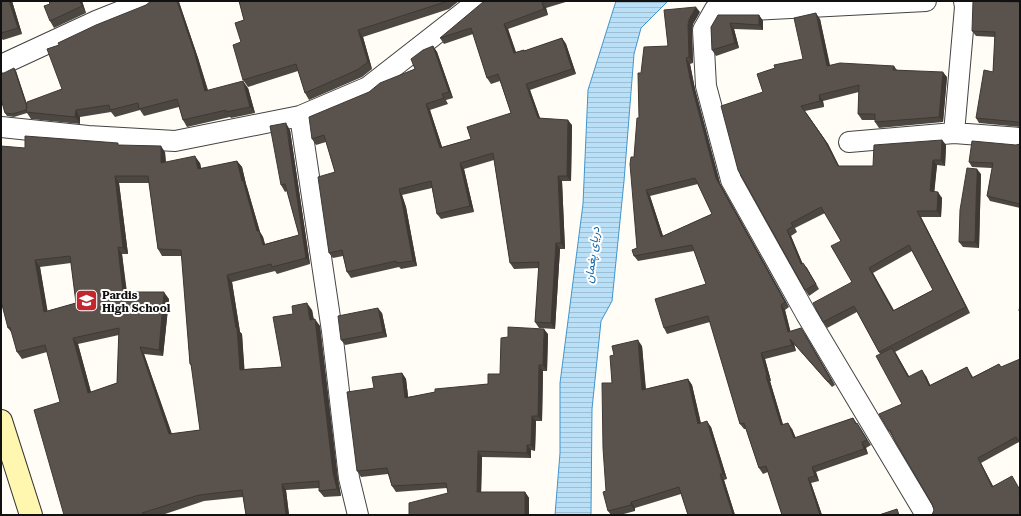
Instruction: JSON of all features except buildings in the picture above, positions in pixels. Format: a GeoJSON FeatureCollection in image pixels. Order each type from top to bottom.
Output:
{"type":"FeatureCollection","features":[{"type":"Feature","properties":{"kind":"main road"},"geometry":{"type":"LineString","coordinates":[[1,421],[30,515]]}},
{"type":"Feature","properties":{"kind":"street"},"geometry":{"type":"LineString","coordinates":[[1,65],[146,1]]}},
{"type":"Feature","properties":{"kind":"street"},"geometry":{"type":"LineString","coordinates":[[1,127],[88,136],[175,141],[300,116],[368,87],[478,1]]}},
{"type":"Feature","properties":{"kind":"street"},"geometry":{"type":"LineString","coordinates":[[926,1],[750,10],[717,5],[703,30],[706,86],[731,180],[806,314],[926,515]]}},
{"type":"Feature","properties":{"kind":"street"},"geometry":{"type":"LineString","coordinates":[[954,133],[965,7],[964,1]]}},
{"type":"Feature","properties":{"kind":"street"},"geometry":{"type":"LineString","coordinates":[[300,116],[332,331],[349,478],[358,515]]}},
{"type":"Feature","properties":{"kind":"street"},"geometry":{"type":"LineString","coordinates":[[849,142],[954,133],[1020,138]]}},
{"type":"Feature","properties":{"kind":"water","name":"دریای پغمان"},"geometry":{"type":"Polygon","coordinates":[[[616,1],[668,1],[641,28],[634,54],[624,181],[612,301],[601,321],[592,409],[591,515],[555,515],[560,453],[560,383],[583,204],[588,90],[616,1]]]}},
{"type":"Feature","properties":{"kind":"place","name":"Pardis High School"},"geometry":{"type":"Point","coordinates":[86,301]}}]}
